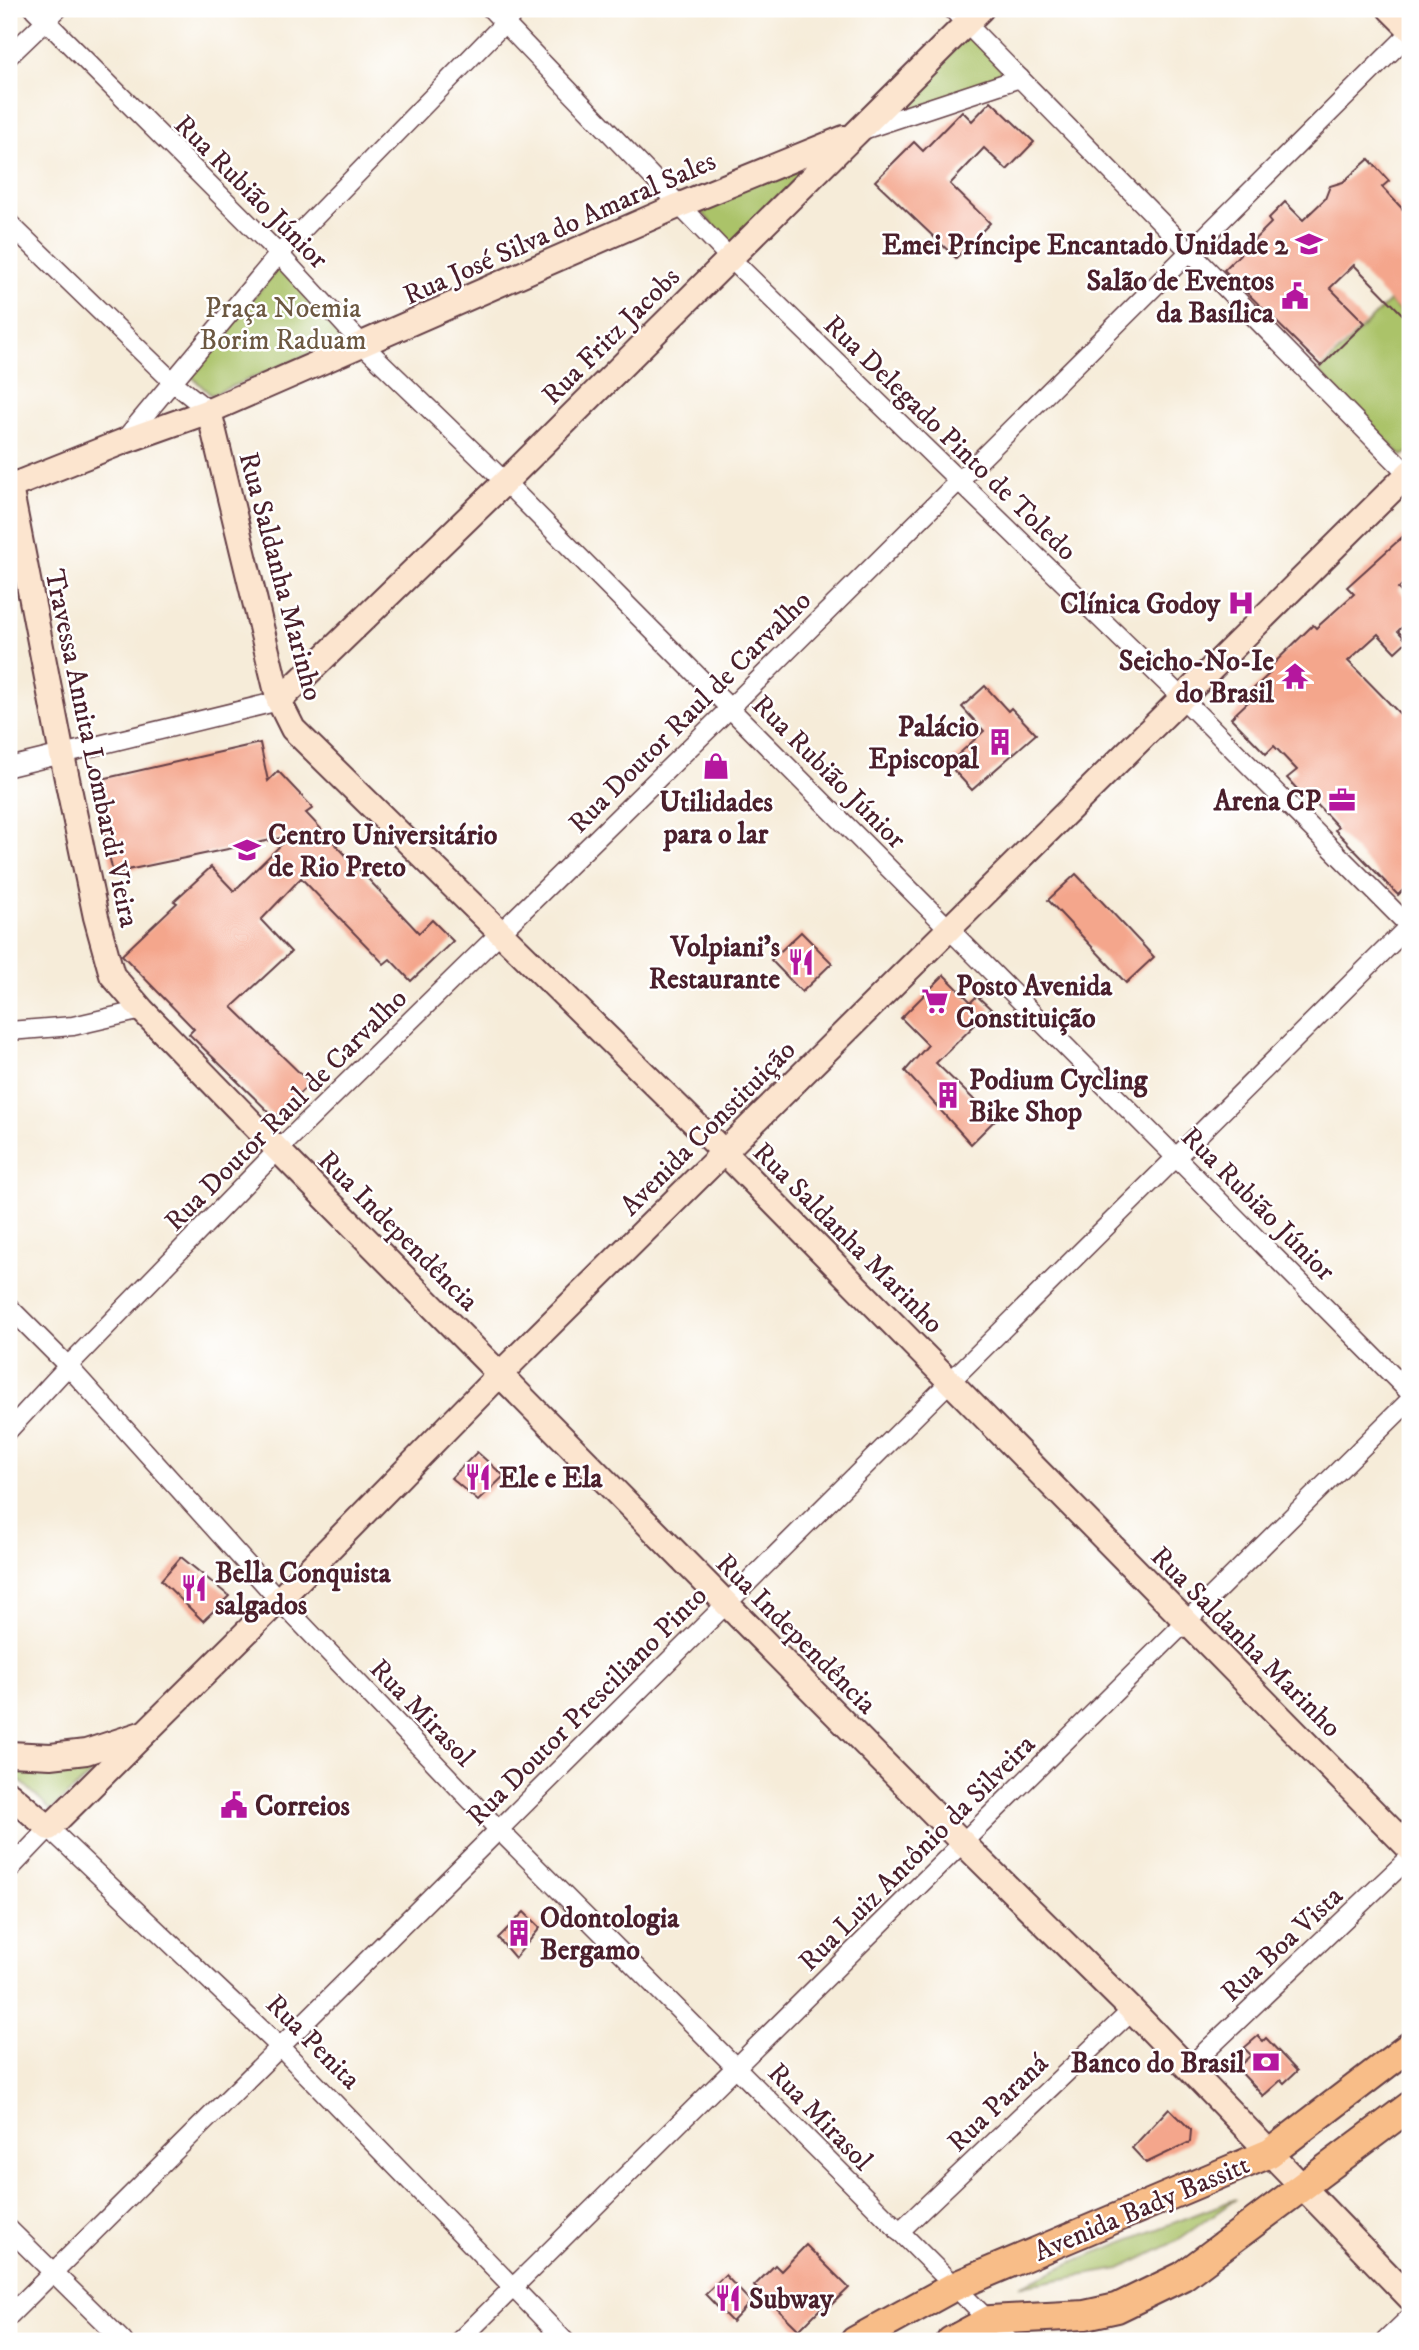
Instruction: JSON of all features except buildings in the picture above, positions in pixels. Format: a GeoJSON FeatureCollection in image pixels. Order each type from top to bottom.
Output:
{"type":"FeatureCollection","features":[{"type":"Feature","properties":{"kind":"main road","name":"Avenida Bady Bassitt"},"geometry":{"type":"LineString","coordinates":[[855,2341],[953,2287],[1269,2153],[1410,2046]]}},
{"type":"Feature","properties":{"kind":"main road","name":"Avenida Bady Bassitt"},"geometry":{"type":"LineString","coordinates":[[951,2341],[990,2320],[1085,2315],[1118,2308],[1183,2276],[1410,2106]]}},
{"type":"Feature","properties":{"kind":"street","name":"Rua Delegado Pinto de Toledo"},"geometry":{"type":"LineString","coordinates":[[491,9],[729,257],[1182,698],[1410,926]]}},
{"type":"Feature","properties":{"kind":"street"},"geometry":{"type":"LineString","coordinates":[[122,442],[279,254],[518,9]]}},
{"type":"Feature","properties":{"kind":"street"},"geometry":{"type":"LineString","coordinates":[[1390,9],[1410,31]]}},
{"type":"Feature","properties":{"kind":"street"},"geometry":{"type":"LineString","coordinates":[[9,56],[46,13]]}},
{"type":"Feature","properties":{"kind":"street","name":"Rua Rubião Júnior"},"geometry":{"type":"LineString","coordinates":[[46,13],[363,345],[505,482],[1410,1393]]}},
{"type":"Feature","properties":{"kind":"street"},"geometry":{"type":"LineString","coordinates":[[966,13],[1020,78],[1410,474]]}},
{"type":"Feature","properties":{"kind":"street","name":"Rua Fritz Jacobs"},"geometry":{"type":"LineString","coordinates":[[279,701],[505,482],[856,133],[966,13]]}},
{"type":"Feature","properties":{"kind":"street","name":"Rua Doutor Raul de Carvalho"},"geometry":{"type":"LineString","coordinates":[[9,1430],[278,1150],[730,708],[1410,31]]}},
{"type":"Feature","properties":{"kind":"street","name":"Rua José Silva do Amaral Sales"},"geometry":{"type":"LineString","coordinates":[[9,487],[209,411],[680,205],[856,133],[1020,78]]}},
{"type":"Feature","properties":{"kind":"street"},"geometry":{"type":"LineString","coordinates":[[9,223],[174,383],[209,411]]}},
{"type":"Feature","properties":{"kind":"street","name":"Rua Saldanha Marinho"},"geometry":{"type":"LineString","coordinates":[[209,411],[279,701],[293,729],[724,1152],[1410,1849]]}},
{"type":"Feature","properties":{"kind":"street","name":"Avenida Constituição"},"geometry":{"type":"LineString","coordinates":[[49,1828],[279,1600],[500,1374],[1410,474]]}},
{"type":"Feature","properties":{"kind":"street","name":"Travessa Annita Lombardi Vieira"},"geometry":{"type":"LineString","coordinates":[[9,487],[96,917],[112,975],[142,1010]]}},
{"type":"Feature","properties":{"kind":"street"},"geometry":{"type":"LineString","coordinates":[[9,766],[279,701]]}},
{"type":"Feature","properties":{"kind":"street","name":"Rua Doutor Presciliano Pinto"},"geometry":{"type":"LineString","coordinates":[[9,2316],[1410,926]]}},
{"type":"Feature","properties":{"kind":"street"},"geometry":{"type":"LineString","coordinates":[[9,1031],[73,1026],[142,1010]]}},
{"type":"Feature","properties":{"kind":"street","name":"Rua Independência"},"geometry":{"type":"LineString","coordinates":[[142,1010],[1132,2011],[1410,2298]]}},
{"type":"Feature","properties":{"kind":"street","name":"Rua Mirasol"},"geometry":{"type":"LineString","coordinates":[[9,1307],[68,1366],[279,1600],[498,1829],[1009,2341]]}},
{"type":"Feature","properties":{"kind":"street","name":"Rua Luiz Antônio da Silveira"},"geometry":{"type":"LineString","coordinates":[[459,2341],[1410,1400]]}},
{"type":"Feature","properties":{"kind":"street"},"geometry":{"type":"LineString","coordinates":[[9,1754],[51,1756],[86,1752],[145,1733]]}},
{"type":"Feature","properties":{"kind":"street","name":"Rua Penita"},"geometry":{"type":"LineString","coordinates":[[9,1794],[49,1828],[279,2046],[565,2341]]}},
{"type":"Feature","properties":{"kind":"street"},"geometry":{"type":"LineString","coordinates":[[9,1870],[49,1828]]}},
{"type":"Feature","properties":{"kind":"street","name":"Rua Boa Vista"},"geometry":{"type":"LineString","coordinates":[[1188,2068],[1410,1857]]}},
{"type":"Feature","properties":{"kind":"street","name":"Rua Paraná"},"geometry":{"type":"LineString","coordinates":[[899,2232],[1132,2011]]}},
{"type":"Feature","properties":{"kind":"street"},"geometry":{"type":"LineString","coordinates":[[9,2230],[124,2341]]}},
{"type":"Feature","properties":{"kind":"street"},"geometry":{"type":"LineString","coordinates":[[1385,2341],[1410,2317]]}},
{"type":"Feature","properties":{"kind":"green space"},"geometry":{"type":"Polygon","coordinates":[[[967,30],[1014,76],[877,121],[967,30]]]}},
{"type":"Feature","properties":{"kind":"green space"},"geometry":{"type":"Polygon","coordinates":[[[837,148],[732,246],[697,207],[837,148]]]}},
{"type":"Feature","properties":{"kind":"green space","name":"Praça Noemia Borim Raduam"},"geometry":{"type":"Polygon","coordinates":[[[281,264],[348,338],[211,395],[191,376],[281,264]]]}},
{"type":"Feature","properties":{"kind":"green space"},"geometry":{"type":"Polygon","coordinates":[[[1389,301],[1410,322],[1410,452],[1402,456],[1319,372],[1389,301]]]}},
{"type":"Feature","properties":{"kind":"green space"},"geometry":{"type":"Polygon","coordinates":[[[101,1765],[51,1810],[11,1772],[87,1768],[101,1765]]]}},
{"type":"Feature","properties":{"kind":"green space"},"geometry":{"type":"Polygon","coordinates":[[[1236,2199],[1175,2242],[1120,2269],[1020,2286],[1082,2258],[1236,2199]]]}},
{"type":"Feature","properties":{"kind":"place","name":"Emei Príncipe Encantado Unidade 2"},"geometry":{"type":"Point","coordinates":[1309,244]}},
{"type":"Feature","properties":{"kind":"place","name":"Salão de Eventos da Basílica"},"geometry":{"type":"Point","coordinates":[1295,296]}},
{"type":"Feature","properties":{"kind":"place","name":"Clínica Godoy"},"geometry":{"type":"Point","coordinates":[1241,603]}},
{"type":"Feature","properties":{"kind":"place","name":"Seicho-No-Ie do Brasil"},"geometry":{"type":"Point","coordinates":[1295,676]}},
{"type":"Feature","properties":{"kind":"place","name":"Palácio Episcopal"},"geometry":{"type":"Point","coordinates":[1000,742]}},
{"type":"Feature","properties":{"kind":"place","name":"Utilidades para o lar"},"geometry":{"type":"Point","coordinates":[716,766]}},
{"type":"Feature","properties":{"kind":"place","name":"Arena CP"},"geometry":{"type":"Point","coordinates":[1342,800]}},
{"type":"Feature","properties":{"kind":"place","name":"Centro Universitário de Rio Preto"},"geometry":{"type":"Point","coordinates":[247,850]}},
{"type":"Feature","properties":{"kind":"place","name":"Volpiani's Restaurante"},"geometry":{"type":"Point","coordinates":[801,962]}},
{"type":"Feature","properties":{"kind":"place","name":"Posto Avenida Constituição"},"geometry":{"type":"Point","coordinates":[935,1001]}},
{"type":"Feature","properties":{"kind":"place","name":"Podium Cycling Bike Shop"},"geometry":{"type":"Point","coordinates":[948,1095]}},
{"type":"Feature","properties":{"kind":"place","name":"Ele e Ela"},"geometry":{"type":"Point","coordinates":[478,1477]}},
{"type":"Feature","properties":{"kind":"place","name":"Bella Conquista salgados"},"geometry":{"type":"Point","coordinates":[194,1588]}},
{"type":"Feature","properties":{"kind":"place","name":"Correios"},"geometry":{"type":"Point","coordinates":[234,1805]}},
{"type":"Feature","properties":{"kind":"place","name":"Odontologia Bergamo"},"geometry":{"type":"Point","coordinates":[519,1933]}},
{"type":"Feature","properties":{"kind":"place","name":"Banco do Brasil"},"geometry":{"type":"Point","coordinates":[1266,2062]}},
{"type":"Feature","properties":{"kind":"place","name":"Subway"},"geometry":{"type":"Point","coordinates":[728,2298]}}]}
